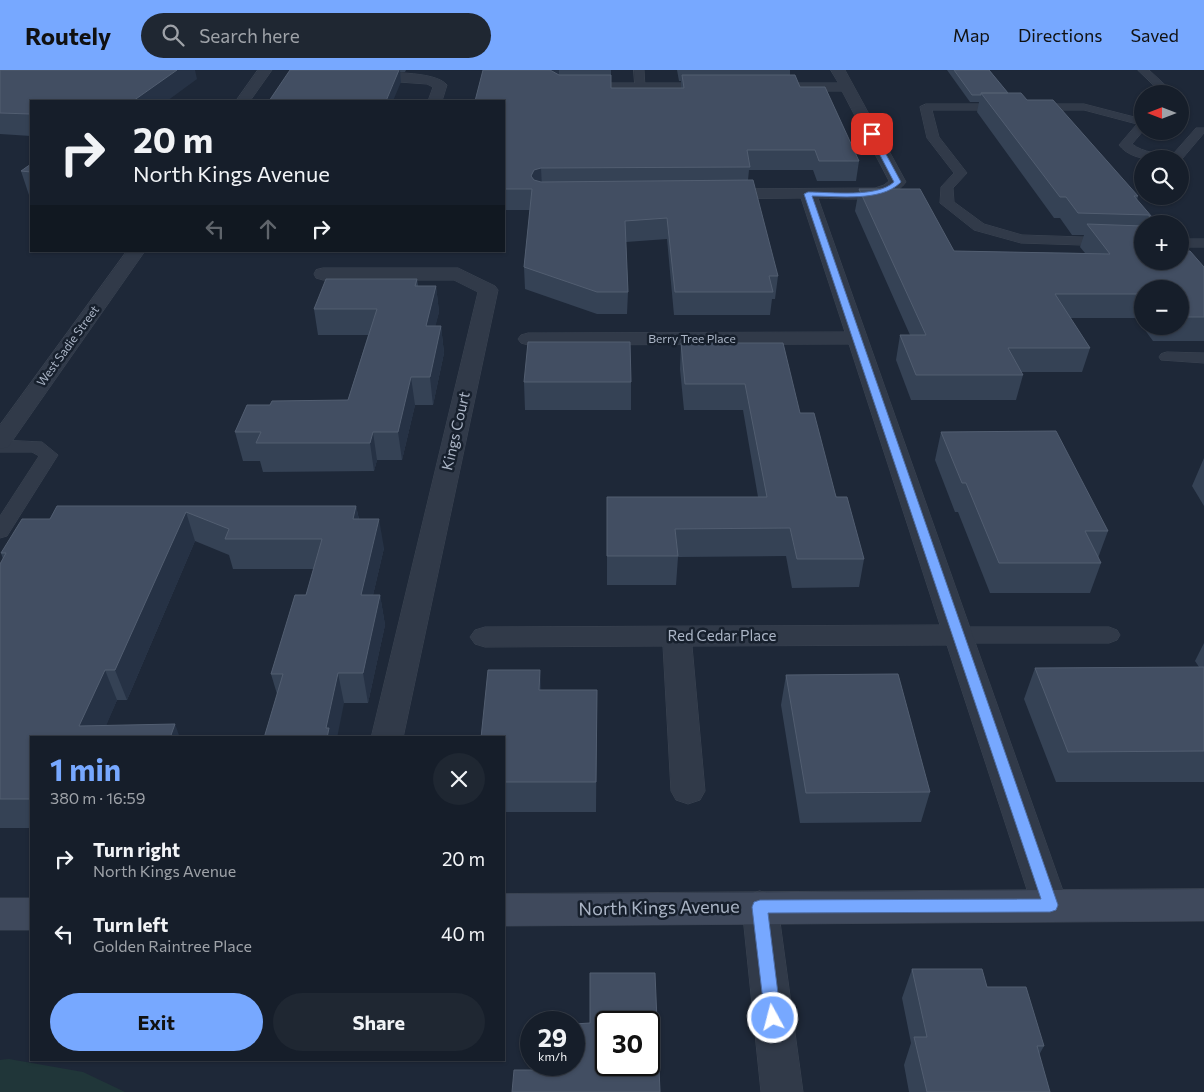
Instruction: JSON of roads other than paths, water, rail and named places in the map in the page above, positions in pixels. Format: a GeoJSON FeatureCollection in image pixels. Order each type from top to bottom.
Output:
{"type":"FeatureCollection","features":[{"type":"Feature","properties":{"kind":"street"},"geometry":{"type":"LineString","coordinates":[[244,100],[265,70]]}},
{"type":"Feature","properties":{"kind":"street"},"geometry":{"type":"LineString","coordinates":[[699,194],[875,193],[890,189],[898,182],[838,70]]}},
{"type":"Feature","properties":{"kind":"street"},"geometry":{"type":"LineString","coordinates":[[346,75],[430,80],[440,85],[436,100]]}},
{"type":"Feature","properties":{"kind":"street"},"geometry":{"type":"LineString","coordinates":[[559,87],[729,87]]}},
{"type":"Feature","properties":{"kind":"street"},"geometry":{"type":"LineString","coordinates":[[748,87],[847,87]]}},
{"type":"Feature","properties":{"kind":"street"},"geometry":{"type":"LineString","coordinates":[[808,194],[1050,905]]}},
{"type":"Feature","properties":{"kind":"street","name":"West Sadie Street"},"geometry":{"type":"LineString","coordinates":[[0,442],[135,252]]}},
{"type":"Feature","properties":{"kind":"street","name":"Kings Court"},"geometry":{"type":"LineString","coordinates":[[323,274],[458,274],[488,290],[387,736]]}},
{"type":"Feature","properties":{"kind":"street","name":"Berry Tree Place"},"geometry":{"type":"LineString","coordinates":[[528,339],[857,338]]}},
{"type":"Feature","properties":{"kind":"street","name":"Red Cedar Place"},"geometry":{"type":"LineString","coordinates":[[485,637],[958,635]]}},
{"type":"Feature","properties":{"kind":"street"},"geometry":{"type":"LineString","coordinates":[[677,636],[688,791]]}},
{"type":"Feature","properties":{"kind":"street","name":"North Kings Avenue"},"geometry":{"type":"LineString","coordinates":[[505,910],[1204,905]]}},
{"type":"Feature","properties":{"kind":"street"},"geometry":{"type":"LineString","coordinates":[[760,907],[782,1092]]}},
{"type":"Feature","properties":{"kind":"street"},"geometry":{"type":"LineString","coordinates":[[0,914],[30,914]]}},
{"type":"Feature","properties":{"kind":"lane"},"geometry":{"type":"LineString","coordinates":[[638,70],[640,87]]}},
{"type":"Feature","properties":{"kind":"lane"},"geometry":{"type":"LineString","coordinates":[[1143,70],[1160,85]]}},
{"type":"Feature","properties":{"kind":"lane"},"geometry":{"type":"LineString","coordinates":[[1134,121],[1084,107],[926,107],[933,138],[961,173],[947,187],[947,203],[979,227],[1021,239],[1134,242]]}},
{"type":"Feature","properties":{"kind":"lane"},"geometry":{"type":"LineString","coordinates":[[1134,133],[1125,145],[1138,153],[1152,156],[1178,156],[1198,129]]}},
{"type":"Feature","properties":{"kind":"lane"},"geometry":{"type":"LineString","coordinates":[[1189,243],[1204,243]]}},
{"type":"Feature","properties":{"kind":"lane"},"geometry":{"type":"LineString","coordinates":[[1167,357],[1204,358]]}},
{"type":"Feature","properties":{"kind":"lane"},"geometry":{"type":"LineString","coordinates":[[0,446],[36,446],[49,455],[0,532]]}},
{"type":"Feature","properties":{"kind":"lane"},"geometry":{"type":"LineString","coordinates":[[958,635],[1109,635]]}}]}
